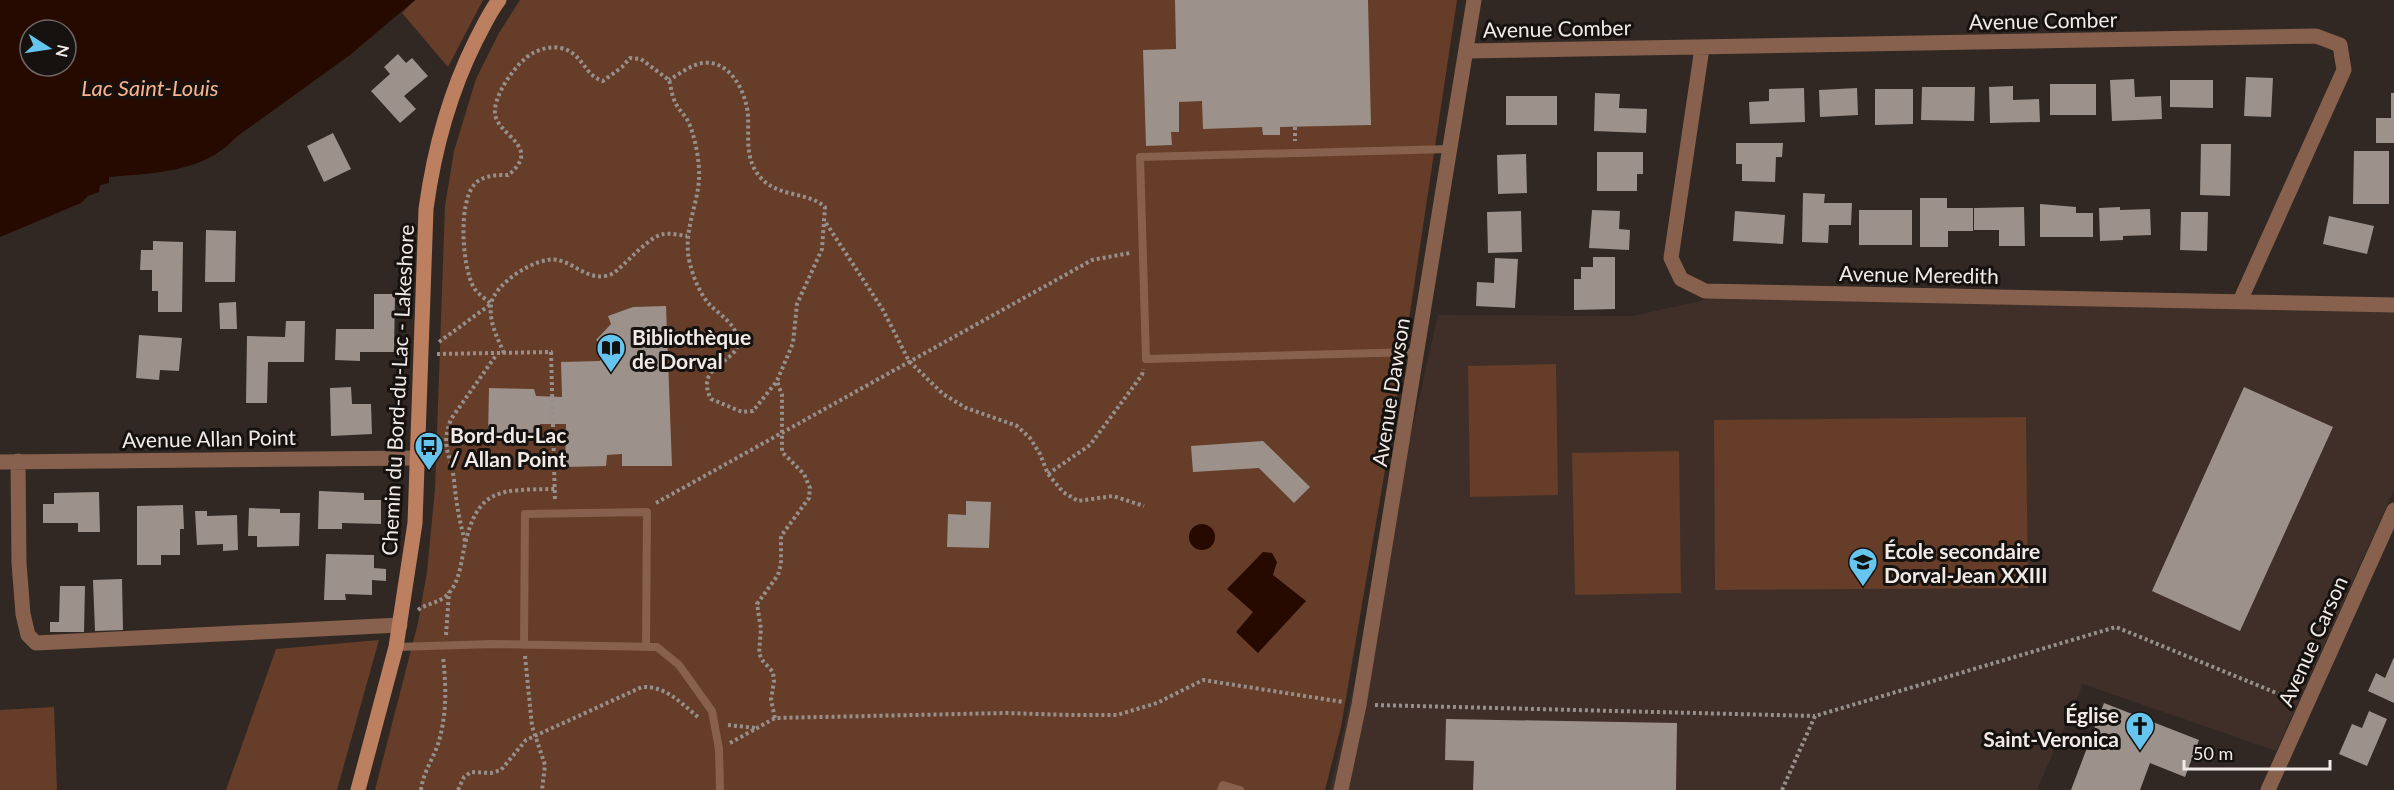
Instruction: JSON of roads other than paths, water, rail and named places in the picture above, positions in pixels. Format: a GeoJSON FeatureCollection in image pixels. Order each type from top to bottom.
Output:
{"type":"FeatureCollection","features":[{"type":"Feature","properties":{"kind":"street","name":"Chemin du Bord-du-Lac - Lakeshore"},"geometry":{"type":"LineString","coordinates":[[358,790],[396,647],[415,523],[426,209],[431,171],[449,105],[464,64],[491,10],[499,0]]}},
{"type":"Feature","properties":{"kind":"street","name":"Avenue Dawson"},"geometry":{"type":"LineString","coordinates":[[1341,790],[1359,705],[1474,0]]}},
{"type":"Feature","properties":{"kind":"street","name":"Avenue Comber"},"geometry":{"type":"LineString","coordinates":[[1467,51],[2316,36],[2340,45],[2344,70],[2240,301]]}},
{"type":"Feature","properties":{"kind":"street","name":"Avenue Meredith"},"geometry":{"type":"LineString","coordinates":[[1702,48],[1671,258],[1681,279],[1705,291],[2394,305]]}},
{"type":"Feature","properties":{"kind":"street","name":"Avenue Allan Point"},"geometry":{"type":"LineString","coordinates":[[0,462],[418,458]]}},
{"type":"Feature","properties":{"kind":"street"},"geometry":{"type":"LineString","coordinates":[[18,461],[19,563],[23,614],[28,635],[36,643],[400,625]]}},
{"type":"Feature","properties":{"kind":"street","name":"Avenue Carson"},"geometry":{"type":"LineString","coordinates":[[2268,790],[2394,510]]}},
{"type":"Feature","properties":{"kind":"lane"},"geometry":{"type":"LineString","coordinates":[[1418,352],[1146,359],[1140,157],[1451,149]]}},
{"type":"Feature","properties":{"kind":"lane"},"geometry":{"type":"LineString","coordinates":[[524,645],[525,514],[647,512],[645,647]]}},
{"type":"Feature","properties":{"kind":"lane"},"geometry":{"type":"LineString","coordinates":[[396,647],[524,645],[657,648],[680,665],[712,711],[719,749],[720,790]]}},
{"type":"Feature","properties":{"kind":"lane"},"geometry":{"type":"LineString","coordinates":[[1221,790],[1222,785],[1240,790]]}},
{"type":"Feature","properties":{"kind":"water","name":"Lac Saint-Louis"},"geometry":{"type":"Polygon","coordinates":[[[0,0],[415,0],[350,55],[235,138],[222,150],[193,165],[160,172],[109,177],[109,183],[100,185],[99,192],[88,196],[81,203],[0,237],[0,0]]]}},
{"type":"Feature","properties":{"kind":"water"},"geometry":{"type":"Polygon","coordinates":[[[1202,524],[1211,528],[1215,537],[1211,546],[1202,550],[1193,546],[1189,537],[1193,528],[1202,524]]]}},
{"type":"Feature","properties":{"kind":"water"},"geometry":{"type":"Polygon","coordinates":[[[1263,552],[1272,553],[1277,562],[1273,575],[1306,601],[1258,653],[1236,632],[1253,612],[1227,589],[1263,552]]]}},
{"type":"Feature","properties":{"kind":"place","name":"Bibliothèque de Dorval"},"geometry":{"type":"Point","coordinates":[611,374]}},
{"type":"Feature","properties":{"kind":"place","name":"Bord-du-Lac / Allan Point"},"geometry":{"type":"Point","coordinates":[429,472]}},
{"type":"Feature","properties":{"kind":"place","name":"École secondaire Dorval-Jean XXIII"},"geometry":{"type":"Point","coordinates":[1863,588]}},
{"type":"Feature","properties":{"kind":"place","name":"Église Saint-Veronica"},"geometry":{"type":"Point","coordinates":[2140,752]}}]}
